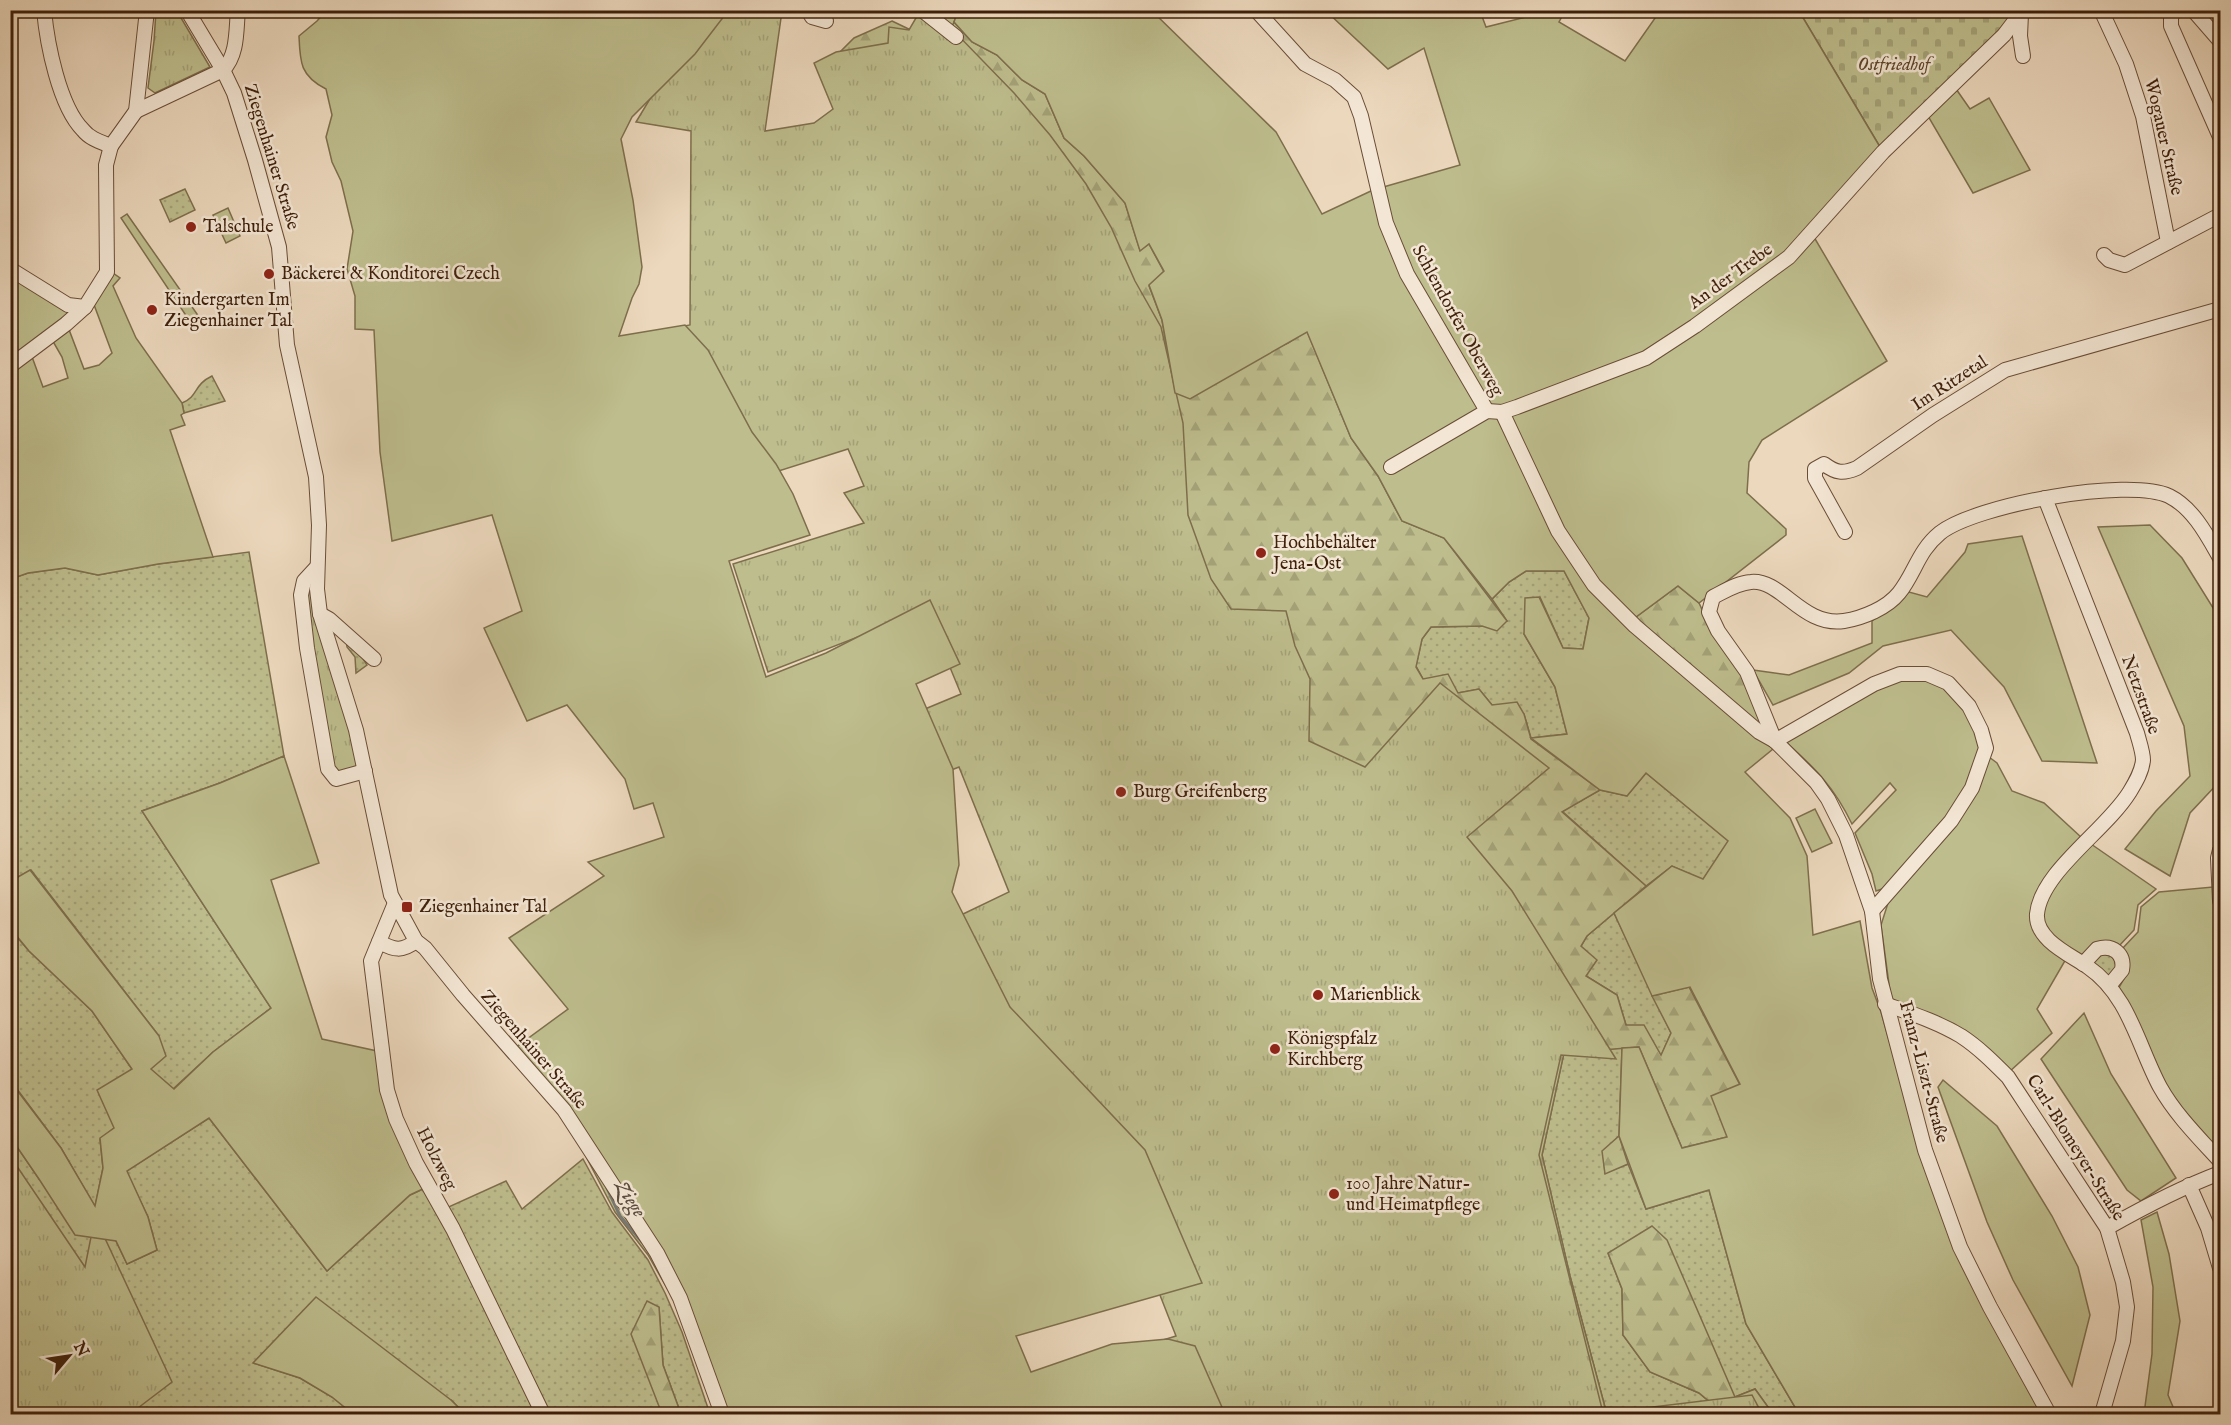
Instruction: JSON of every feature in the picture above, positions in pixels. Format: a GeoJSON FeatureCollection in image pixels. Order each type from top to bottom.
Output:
{"type":"FeatureCollection","features":[{"type":"Feature","properties":{"kind":"street"},"geometry":{"type":"LineString","coordinates":[[44,10],[54,70],[68,107],[82,130],[96,141],[111,146]]}},
{"type":"Feature","properties":{"kind":"street"},"geometry":{"type":"LineString","coordinates":[[136,111],[147,10]]}},
{"type":"Feature","properties":{"kind":"street"},"geometry":{"type":"LineString","coordinates":[[13,362],[66,324],[85,307],[107,272],[106,165],[111,146],[136,111],[223,70],[187,10]]}},
{"type":"Feature","properties":{"kind":"street","name":"Ziegenhainer Straße"},"geometry":{"type":"LineString","coordinates":[[238,10],[233,54],[229,64],[223,70],[234,93],[254,154],[280,253],[287,345],[316,477],[319,525],[316,568],[320,614],[350,708],[386,876],[395,903],[416,941],[425,948],[463,995],[551,1093],[657,1253],[680,1298],[722,1414]]}},
{"type":"Feature","properties":{"kind":"street"},"geometry":{"type":"LineString","coordinates":[[808,10],[813,16],[826,21]]}},
{"type":"Feature","properties":{"kind":"street"},"geometry":{"type":"LineString","coordinates":[[922,10],[956,37]]}},
{"type":"Feature","properties":{"kind":"street","name":"Schlendorfer Oberweg"},"geometry":{"type":"LineString","coordinates":[[1256,10],[1305,63],[1335,80],[1354,97],[1361,116],[1386,223],[1407,274],[1487,411]]}},
{"type":"Feature","properties":{"kind":"street","name":"Wogauer Straße"},"geometry":{"type":"LineString","coordinates":[[2101,10],[2126,64],[2143,116],[2168,242]]}},
{"type":"Feature","properties":{"kind":"street"},"geometry":{"type":"LineString","coordinates":[[2174,10],[2171,27],[2220,137]]}},
{"type":"Feature","properties":{"kind":"street"},"geometry":{"type":"LineString","coordinates":[[2193,10],[2220,41]]}},
{"type":"Feature","properties":{"kind":"street","name":"An der Trebe"},"geometry":{"type":"LineString","coordinates":[[1487,411],[1502,412],[1646,358],[1695,326],[1789,257],[1883,152],[2004,35],[2022,12]]}},
{"type":"Feature","properties":{"kind":"street","name":"An der Trebe"},"geometry":{"type":"LineString","coordinates":[[2022,12],[2020,36],[2023,56]]}},
{"type":"Feature","properties":{"kind":"street"},"geometry":{"type":"LineString","coordinates":[[2104,255],[2109,260],[2125,265],[2220,215]]}},
{"type":"Feature","properties":{"kind":"street"},"geometry":{"type":"LineString","coordinates":[[10,269],[68,305],[85,307]]}},
{"type":"Feature","properties":{"kind":"street","name":"Im Ritzetal"},"geometry":{"type":"LineString","coordinates":[[1845,532],[1815,478],[1815,469],[1824,464],[1835,472],[1847,472],[1857,468],[2005,370],[2220,309]]}},
{"type":"Feature","properties":{"kind":"street"},"geometry":{"type":"LineString","coordinates":[[1391,467],[1487,411]]}},
{"type":"Feature","properties":{"kind":"street","name":"Schlendorfer Oberweg"},"geometry":{"type":"LineString","coordinates":[[1502,412],[1558,531],[1594,585],[1635,626],[1760,732],[1775,741]]}},
{"type":"Feature","properties":{"kind":"street"},"geometry":{"type":"LineString","coordinates":[[1872,911],[1951,821],[1972,788],[1986,748],[1981,730],[1969,706],[1947,683],[1927,674],[1900,674],[1874,684],[1775,741],[1747,672],[1718,631],[1709,612],[1713,597],[1743,583],[1762,582],[1809,615],[1826,621],[1843,621],[1861,616],[1881,608],[1898,595],[1918,557],[1927,545],[1942,532],[2008,506],[2088,492],[2133,490],[2156,492],[2169,496],[2192,514],[2219,553]]}},
{"type":"Feature","properties":{"kind":"street","name":"Netzstraße"},"geometry":{"type":"LineString","coordinates":[[2046,498],[2137,734],[2143,759],[2138,778],[2121,806],[2050,879],[2037,914],[2040,930],[2047,938],[2099,975],[2109,986],[2122,1005],[2160,1087],[2183,1119],[2220,1161]]}},
{"type":"Feature","properties":{"kind":"street","name":"Ziegenhainer Straße"},"geometry":{"type":"LineString","coordinates":[[316,568],[304,581],[301,595],[328,769],[336,779],[365,771]]}},
{"type":"Feature","properties":{"kind":"street"},"geometry":{"type":"LineString","coordinates":[[320,614],[329,619],[374,660]]}},
{"type":"Feature","properties":{"kind":"street","name":"Franz-Liszt-Straße"},"geometry":{"type":"LineString","coordinates":[[1775,741],[1816,782],[1828,799],[1846,835],[1872,911],[1880,979],[1925,1150],[1959,1247],[2049,1414]]}},
{"type":"Feature","properties":{"kind":"street"},"geometry":{"type":"LineString","coordinates":[[2220,850],[2218,858],[2220,901]]}},
{"type":"Feature","properties":{"kind":"street","name":"Holzweg"},"geometry":{"type":"LineString","coordinates":[[395,903],[373,955],[372,969],[377,995],[384,1079],[390,1103],[416,1163],[453,1230],[543,1414]]}},
{"type":"Feature","properties":{"kind":"street"},"geometry":{"type":"LineString","coordinates":[[379,942],[393,950],[399,950],[416,941]]}},
{"type":"Feature","properties":{"kind":"street"},"geometry":{"type":"LineString","coordinates":[[2083,964],[2097,949],[2109,947],[2114,949],[2122,958],[2123,964],[2119,976],[2109,986]]}},
{"type":"Feature","properties":{"kind":"street","name":"Carl-Blomeyer-Straße"},"geometry":{"type":"LineString","coordinates":[[1886,1004],[1910,1012],[1960,1035],[1988,1056],[2001,1070],[2049,1138],[2107,1228],[2123,1282],[2127,1307],[2123,1341],[2102,1414]]}},
{"type":"Feature","properties":{"kind":"street"},"geometry":{"type":"LineString","coordinates":[[2107,1228],[2150,1203],[2220,1173]]}},
{"type":"Feature","properties":{"kind":"street"},"geometry":{"type":"LineString","coordinates":[[2189,1185],[2208,1228],[2220,1268]]}},
{"type":"Feature","properties":{"kind":"green space"},"geometry":{"type":"Polygon","coordinates":[[[156,11],[177,11],[210,67],[155,93],[148,88],[156,11]]]}},
{"type":"Feature","properties":{"kind":"green space"},"geometry":{"type":"Polygon","coordinates":[[[326,11],[728,11],[695,54],[632,117],[621,139],[633,200],[642,267],[639,284],[619,336],[685,325],[708,350],[752,432],[776,464],[793,494],[810,535],[729,561],[766,677],[826,653],[930,600],[960,664],[916,684],[953,769],[959,865],[952,892],[1010,1007],[1145,1150],[1202,1283],[1016,1336],[1031,1372],[1112,1344],[1168,1339],[1195,1346],[1225,1414],[725,1414],[676,1284],[515,1048],[568,1009],[509,938],[604,876],[588,862],[664,837],[653,803],[634,809],[625,779],[567,705],[527,721],[484,628],[522,611],[492,515],[392,541],[380,452],[374,330],[355,329],[355,296],[347,269],[353,231],[341,181],[332,162],[326,137],[332,115],[326,89],[306,73],[300,53],[299,36],[326,11]]]}},
{"type":"Feature","properties":{"kind":"green space"},"geometry":{"type":"Polygon","coordinates":[[[720,11],[782,11],[765,131],[814,123],[833,109],[814,63],[836,52],[888,43],[889,27],[909,30],[920,11],[950,27],[1014,93],[1050,135],[1086,184],[1111,227],[1135,281],[1161,327],[1183,423],[1188,515],[1211,579],[1231,609],[1286,611],[1295,646],[1310,679],[1309,741],[1365,767],[1440,683],[1549,768],[1467,837],[1512,891],[1616,1059],[1561,1055],[1539,1155],[1603,1413],[1752,1395],[1761,1412],[1757,1414],[1046,1414],[1031,1381],[1176,1336],[1129,1216],[1031,1159],[959,916],[1009,892],[959,767],[883,797],[860,736],[961,694],[949,665],[891,624],[768,672],[733,564],[864,523],[844,493],[864,486],[848,449],[681,502],[625,337],[690,325],[691,131],[636,122],[674,59],[720,11]]]}},
{"type":"Feature","properties":{"kind":"green space"},"geometry":{"type":"Polygon","coordinates":[[[926,11],[958,11],[951,31],[926,11]]]}},
{"type":"Feature","properties":{"kind":"green space"},"geometry":{"type":"Polygon","coordinates":[[[958,11],[1152,11],[1276,132],[1322,214],[1373,190],[1460,165],[1424,48],[1388,69],[1326,11],[1480,11],[1486,27],[1550,11],[1565,11],[1559,22],[1625,61],[1660,11],[1799,11],[1883,152],[1811,232],[1887,361],[1762,440],[1749,462],[1747,493],[1786,529],[1786,535],[1699,603],[1678,586],[1628,623],[1773,749],[1745,772],[1790,818],[1807,856],[1813,935],[1860,921],[1872,988],[1921,1152],[2042,1414],[1799,1414],[1746,1324],[1709,1190],[1646,1209],[1619,1136],[1622,1048],[1639,1047],[1682,1148],[1727,1137],[1711,1096],[1740,1084],[1690,987],[1652,996],[1614,913],[1672,866],[1703,879],[1728,841],[1646,773],[1627,796],[1600,790],[1531,738],[1567,734],[1555,687],[1524,634],[1525,598],[1539,597],[1563,648],[1583,649],[1589,618],[1564,571],[1526,571],[1509,582],[1492,599],[1444,538],[1402,521],[1378,476],[1351,438],[1307,332],[1190,399],[1175,393],[1162,320],[1149,285],[1164,271],[1149,244],[1140,251],[1125,203],[1084,156],[1064,138],[1045,94],[1022,80],[997,55],[972,42],[954,22],[958,11]]]}},
{"type":"Feature","properties":{"kind":"green space","name":"Ostfriedhof"},"geometry":{"type":"Polygon","coordinates":[[[1799,11],[2023,11],[1883,152],[1799,11]]]}},
{"type":"Feature","properties":{"kind":"green space"},"geometry":{"type":"Polygon","coordinates":[[[892,21],[944,46],[954,22],[972,42],[997,55],[1022,80],[1045,94],[1064,138],[1084,156],[1125,203],[1140,250],[1149,244],[1164,272],[1149,286],[1162,320],[1175,393],[1288,343],[1307,331],[1351,438],[1378,476],[1402,521],[1444,538],[1507,621],[1497,631],[1482,626],[1431,627],[1422,639],[1416,667],[1423,679],[1448,674],[1458,693],[1479,689],[1492,705],[1517,702],[1524,714],[1531,739],[1600,790],[1562,812],[1646,886],[1587,936],[1581,946],[1597,960],[1586,976],[1617,995],[1626,1025],[1644,1025],[1661,1055],[1671,1033],[1652,996],[1689,987],[1740,1085],[1727,1137],[1682,1148],[1639,1047],[1564,1053],[1542,1155],[1570,1276],[1606,1411],[1637,1414],[1374,1414],[838,54],[854,38],[892,21]]]}},
{"type":"Feature","properties":{"kind":"green space"},"geometry":{"type":"Polygon","coordinates":[[[1954,86],[1970,109],[1989,98],[2030,170],[1973,193],[1925,111],[1954,86]]]}},
{"type":"Feature","properties":{"kind":"green space"},"geometry":{"type":"Polygon","coordinates":[[[185,189],[195,210],[170,222],[160,200],[185,189]]]}},
{"type":"Feature","properties":{"kind":"green space"},"geometry":{"type":"Polygon","coordinates":[[[228,208],[240,236],[226,243],[213,215],[228,208]]]}},
{"type":"Feature","properties":{"kind":"green space"},"geometry":{"type":"Polygon","coordinates":[[[127,214],[204,324],[195,329],[121,218],[127,214]]]}},
{"type":"Feature","properties":{"kind":"green space"},"geometry":{"type":"Polygon","coordinates":[[[110,271],[120,278],[113,286],[136,338],[182,403],[184,413],[181,415],[185,425],[170,430],[213,557],[98,575],[65,568],[28,573],[11,579],[11,371],[31,354],[43,387],[68,378],[62,357],[51,338],[68,327],[84,369],[99,365],[112,353],[93,302],[110,271]]]}},
{"type":"Feature","properties":{"kind":"green space"},"geometry":{"type":"Polygon","coordinates":[[[11,274],[55,305],[73,310],[16,356],[11,356],[11,274]]]}},
{"type":"Feature","properties":{"kind":"green space"},"geometry":{"type":"Polygon","coordinates":[[[212,376],[225,401],[184,413],[182,403],[212,376]]]}},
{"type":"Feature","properties":{"kind":"green space"},"geometry":{"type":"Polygon","coordinates":[[[2150,525],[2182,558],[2220,619],[2220,781],[2190,813],[2170,876],[2125,849],[2156,811],[2190,776],[2184,726],[2098,527],[2150,525]]]}},
{"type":"Feature","properties":{"kind":"green space"},"geometry":{"type":"Polygon","coordinates":[[[2022,536],[2097,763],[2042,761],[2004,687],[1951,630],[1883,646],[1849,673],[1773,705],[1753,670],[1789,675],[1872,643],[1872,621],[1909,592],[1927,597],[1965,552],[1968,544],[2022,536]]]}},
{"type":"Feature","properties":{"kind":"green space"},"geometry":{"type":"Polygon","coordinates":[[[249,552],[284,756],[220,783],[142,811],[271,1008],[213,1052],[173,1089],[150,1069],[159,1036],[31,870],[11,881],[11,579],[28,573],[65,568],[98,575],[158,564],[249,552]]]}},
{"type":"Feature","properties":{"kind":"green space"},"geometry":{"type":"Polygon","coordinates":[[[1526,571],[1564,571],[1589,618],[1583,649],[1563,648],[1540,597],[1524,634],[1555,687],[1567,734],[1531,738],[1524,714],[1492,705],[1479,689],[1458,693],[1423,679],[1416,666],[1422,639],[1431,627],[1482,626],[1507,621],[1492,599],[1509,582],[1526,571]]]}},
{"type":"Feature","properties":{"kind":"green space"},"geometry":{"type":"Polygon","coordinates":[[[311,577],[358,760],[357,768],[335,774],[310,647],[307,582],[311,577]]]}},
{"type":"Feature","properties":{"kind":"green space"},"geometry":{"type":"Polygon","coordinates":[[[1678,586],[1699,603],[1711,629],[1745,675],[1773,749],[1628,623],[1678,586]]]}},
{"type":"Feature","properties":{"kind":"green space"},"geometry":{"type":"Polygon","coordinates":[[[346,639],[357,649],[367,665],[356,673],[355,657],[347,647],[346,639]]]}},
{"type":"Feature","properties":{"kind":"green space"},"geometry":{"type":"Polygon","coordinates":[[[1893,679],[1926,680],[1939,684],[1959,700],[1974,725],[1979,745],[1978,760],[1974,772],[1942,825],[1885,888],[1876,891],[1872,874],[1855,833],[1896,790],[1890,783],[1852,824],[1824,779],[1787,743],[1788,737],[1893,679]]]}},
{"type":"Feature","properties":{"kind":"green space"},"geometry":{"type":"Polygon","coordinates":[[[284,756],[319,863],[271,880],[322,1039],[377,1051],[427,1187],[410,1195],[327,1271],[209,1118],[127,1171],[148,1217],[157,1250],[127,1264],[116,1241],[75,1235],[11,1138],[10,1081],[61,1148],[95,1206],[103,1168],[100,1138],[114,1128],[97,1090],[132,1069],[92,1011],[29,951],[11,929],[11,881],[30,870],[159,1036],[166,1056],[151,1069],[174,1089],[213,1052],[271,1008],[142,811],[220,783],[284,756]]]}},
{"type":"Feature","properties":{"kind":"green space"},"geometry":{"type":"Polygon","coordinates":[[[1989,757],[1997,763],[2012,791],[2044,803],[2082,838],[2047,877],[2033,905],[2066,959],[2037,1009],[2052,1033],[2009,1072],[1891,999],[1881,925],[1888,903],[1989,757]]]}},
{"type":"Feature","properties":{"kind":"green space"},"geometry":{"type":"Polygon","coordinates":[[[1646,773],[1729,841],[1703,880],[1672,866],[1646,886],[1562,811],[1600,790],[1627,796],[1646,773]]]}},
{"type":"Feature","properties":{"kind":"green space"},"geometry":{"type":"Polygon","coordinates":[[[1815,809],[1832,843],[1812,852],[1796,818],[1815,809]]]}},
{"type":"Feature","properties":{"kind":"green space"},"geometry":{"type":"Polygon","coordinates":[[[2091,844],[2156,889],[2138,905],[2134,930],[2119,946],[2098,944],[2090,948],[2082,957],[2053,937],[2045,928],[2041,918],[2048,894],[2065,871],[2091,844]]]}},
{"type":"Feature","properties":{"kind":"green space"},"geometry":{"type":"Polygon","coordinates":[[[2213,887],[2220,994],[2220,1153],[2186,1116],[2165,1087],[2118,989],[2128,972],[2122,949],[2138,932],[2141,907],[2159,892],[2213,887]]]}},
{"type":"Feature","properties":{"kind":"green space"},"geometry":{"type":"Polygon","coordinates":[[[1614,913],[1671,1033],[1661,1056],[1626,1025],[1617,995],[1586,976],[1581,946],[1587,936],[1614,913]]]}},
{"type":"Feature","properties":{"kind":"green space"},"geometry":{"type":"Polygon","coordinates":[[[10,929],[29,951],[92,1011],[132,1069],[114,1128],[100,1139],[103,1168],[95,1207],[61,1148],[11,1081],[10,929]]]}},
{"type":"Feature","properties":{"kind":"green space"},"geometry":{"type":"Polygon","coordinates":[[[2103,954],[2109,955],[2116,964],[2108,976],[2094,963],[2103,954]]]}},
{"type":"Feature","properties":{"kind":"green space"},"geometry":{"type":"Polygon","coordinates":[[[2084,1013],[2111,1074],[2176,1178],[2141,1201],[2127,1190],[2041,1059],[2084,1013]]]}},
{"type":"Feature","properties":{"kind":"green space"},"geometry":{"type":"Polygon","coordinates":[[[1622,1048],[1619,1136],[1603,1151],[1605,1173],[1628,1164],[1646,1209],[1709,1190],[1746,1324],[1799,1414],[1773,1414],[1755,1389],[1735,1397],[1608,1253],[1622,1289],[1623,1335],[1650,1372],[1699,1393],[1724,1414],[1637,1414],[1606,1411],[1570,1276],[1542,1155],[1564,1052],[1622,1048]]]}},
{"type":"Feature","properties":{"kind":"green space"},"geometry":{"type":"Polygon","coordinates":[[[1943,1080],[1997,1126],[2052,1216],[2078,1267],[2090,1315],[2072,1386],[2013,1280],[1987,1222],[1938,1087],[1943,1080]]]}},
{"type":"Feature","properties":{"kind":"green space"},"geometry":{"type":"Polygon","coordinates":[[[209,1118],[327,1271],[410,1195],[427,1187],[538,1414],[465,1414],[451,1400],[253,1363],[300,1378],[332,1397],[353,1414],[52,1414],[11,1199],[11,1138],[39,1179],[116,1241],[127,1264],[157,1250],[148,1217],[126,1171],[209,1118]]]}},
{"type":"Feature","properties":{"kind":"green space"},"geometry":{"type":"Polygon","coordinates":[[[1619,1136],[1628,1164],[1605,1174],[1602,1151],[1619,1136]]]}},
{"type":"Feature","properties":{"kind":"green space"},"geometry":{"type":"Polygon","coordinates":[[[581,1147],[669,1282],[667,1288],[648,1255],[615,1212],[581,1147]]]}},
{"type":"Feature","properties":{"kind":"green space"},"geometry":{"type":"Polygon","coordinates":[[[10,1156],[85,1267],[95,1217],[172,1382],[130,1414],[11,1414],[10,1156]]]}},
{"type":"Feature","properties":{"kind":"green space"},"geometry":{"type":"Polygon","coordinates":[[[583,1159],[612,1212],[648,1260],[665,1293],[682,1332],[710,1414],[681,1414],[663,1365],[659,1307],[653,1387],[662,1414],[550,1414],[444,1209],[506,1181],[522,1209],[583,1159]]]}},
{"type":"Feature","properties":{"kind":"green space"},"geometry":{"type":"Polygon","coordinates":[[[2157,1212],[2169,1254],[2180,1321],[2168,1395],[2176,1414],[2144,1414],[2152,1354],[2153,1287],[2141,1220],[2157,1212]]]}},
{"type":"Feature","properties":{"kind":"green space"},"geometry":{"type":"Polygon","coordinates":[[[1652,1226],[1667,1240],[1735,1397],[1755,1389],[1773,1414],[1724,1414],[1699,1393],[1650,1372],[1623,1335],[1622,1289],[1608,1253],[1652,1226]]]}},
{"type":"Feature","properties":{"kind":"green space"},"geometry":{"type":"Polygon","coordinates":[[[316,1297],[451,1400],[465,1414],[353,1414],[332,1397],[300,1378],[253,1363],[316,1297]]]}},
{"type":"Feature","properties":{"kind":"green space"},"geometry":{"type":"Polygon","coordinates":[[[647,1301],[659,1307],[663,1365],[681,1414],[662,1414],[631,1334],[647,1301]]]}},
{"type":"Feature","properties":{"kind":"waterway","name":"Ziege"},"geometry":{"type":"LineString","coordinates":[[607,1188],[620,1216],[642,1242]]}},
{"type":"Feature","properties":{"kind":"place","name":"Talschule"},"geometry":{"type":"Point","coordinates":[191,227]}},
{"type":"Feature","properties":{"kind":"place","name":"Bäckerei & Konditorei Czech"},"geometry":{"type":"Point","coordinates":[269,274]}},
{"type":"Feature","properties":{"kind":"place","name":"Kindergarten Im Ziegenhainer Tal"},"geometry":{"type":"Point","coordinates":[152,310]}},
{"type":"Feature","properties":{"kind":"place","name":"Hochbehälter Jena-Ost"},"geometry":{"type":"Point","coordinates":[1261,553]}},
{"type":"Feature","properties":{"kind":"place","name":"Burg Greifenberg"},"geometry":{"type":"Point","coordinates":[1121,792]}},
{"type":"Feature","properties":{"kind":"place","name":"Ziegenhainer Tal"},"geometry":{"type":"Point","coordinates":[407,907]}},
{"type":"Feature","properties":{"kind":"place","name":"Marienblick"},"geometry":{"type":"Point","coordinates":[1318,995]}},
{"type":"Feature","properties":{"kind":"place","name":"Königspfalz Kirchberg"},"geometry":{"type":"Point","coordinates":[1275,1049]}},
{"type":"Feature","properties":{"kind":"place","name":"100 Jahre Natur- und Heimatpflege"},"geometry":{"type":"Point","coordinates":[1334,1194]}}]}
